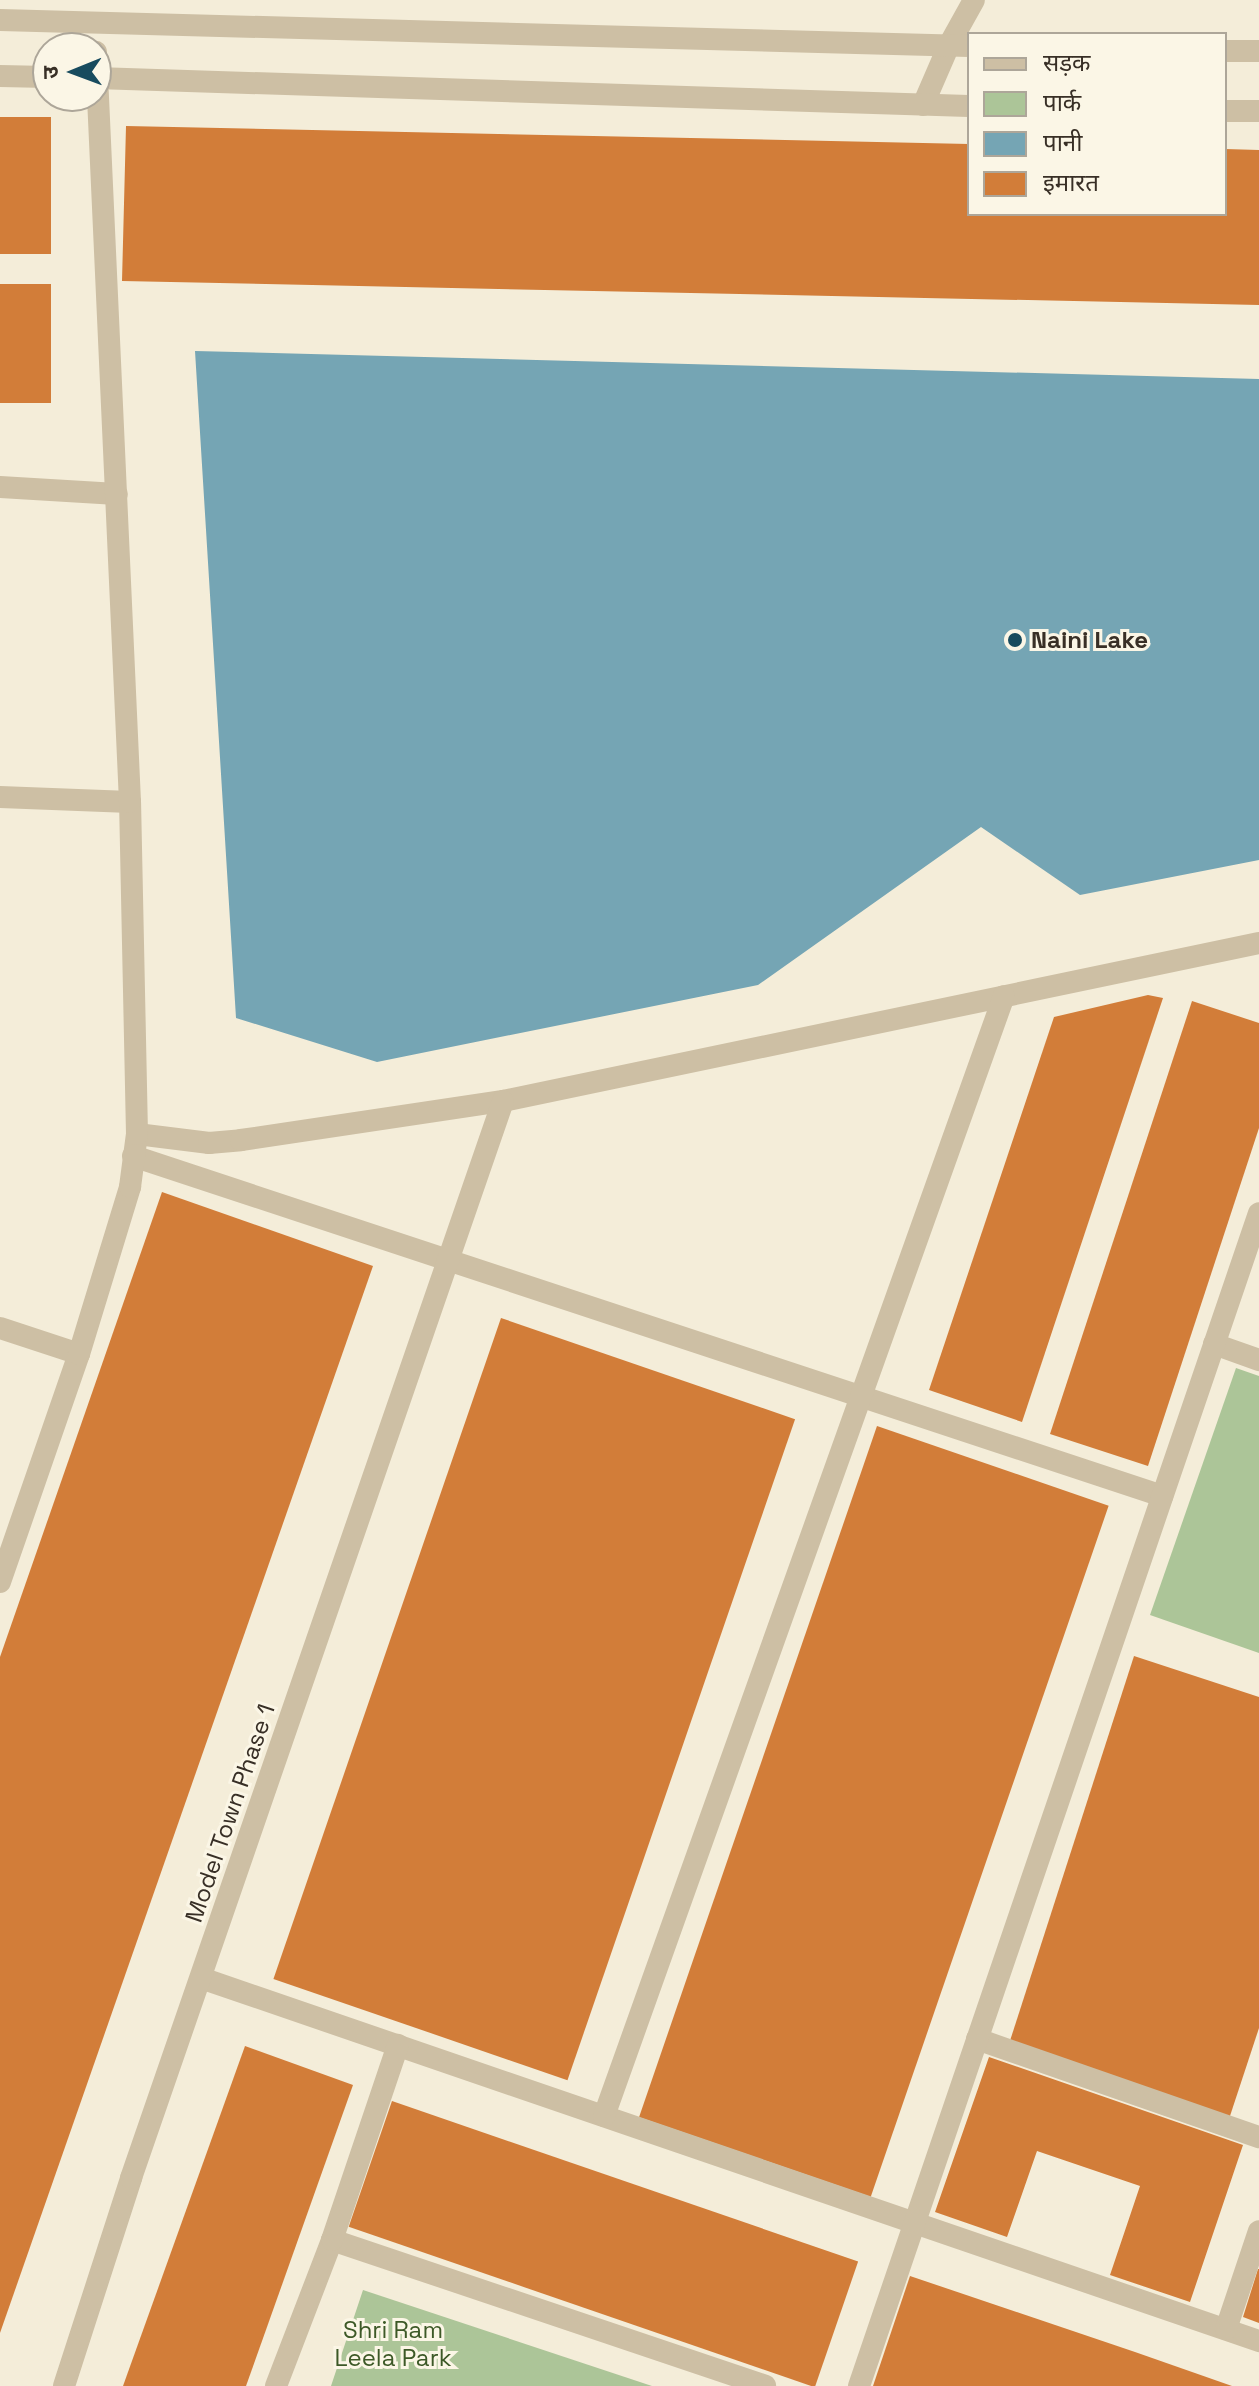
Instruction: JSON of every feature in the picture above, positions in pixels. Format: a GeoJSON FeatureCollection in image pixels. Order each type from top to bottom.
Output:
{"type":"FeatureCollection","features":[{"type":"Feature","properties":{"kind":"street"},"geometry":{"type":"LineString","coordinates":[[923,105],[959,46],[974,0]]}},
{"type":"Feature","properties":{"kind":"street"},"geometry":{"type":"LineString","coordinates":[[0,20],[959,46]]}},
{"type":"Feature","properties":{"kind":"street"},"geometry":{"type":"LineString","coordinates":[[94,21],[95,32]]}},
{"type":"Feature","properties":{"kind":"street"},"geometry":{"type":"LineString","coordinates":[[1227,51],[1259,51]]}},
{"type":"Feature","properties":{"kind":"street"},"geometry":{"type":"LineString","coordinates":[[0,76],[32,77]]}},
{"type":"Feature","properties":{"kind":"street"},"geometry":{"type":"LineString","coordinates":[[112,78],[967,106]]}},
{"type":"Feature","properties":{"kind":"street"},"geometry":{"type":"LineString","coordinates":[[1227,111],[1259,111]]}},
{"type":"Feature","properties":{"kind":"street"},"geometry":{"type":"LineString","coordinates":[[0,1582],[79,1354],[130,1187],[135,1145],[130,802],[99,112]]}},
{"type":"Feature","properties":{"kind":"street"},"geometry":{"type":"LineString","coordinates":[[0,487],[117,494]]}},
{"type":"Feature","properties":{"kind":"street"},"geometry":{"type":"LineString","coordinates":[[0,797],[130,802]]}},
{"type":"Feature","properties":{"kind":"street"},"geometry":{"type":"LineString","coordinates":[[135,1145],[241,1140],[503,1101],[1259,943]]}},
{"type":"Feature","properties":{"kind":"street"},"geometry":{"type":"LineString","coordinates":[[604,2116],[1004,996]]}},
{"type":"Feature","properties":{"kind":"street","name":"Model Town Phase 1"},"geometry":{"type":"LineString","coordinates":[[64,2386],[503,1101]]}},
{"type":"Feature","properties":{"kind":"street"},"geometry":{"type":"LineString","coordinates":[[135,1145],[449,1259],[1162,1496]]}},
{"type":"Feature","properties":{"kind":"street"},"geometry":{"type":"LineString","coordinates":[[859,2386],[1259,1213]]}},
{"type":"Feature","properties":{"kind":"street"},"geometry":{"type":"LineString","coordinates":[[0,1328],[79,1354]]}},
{"type":"Feature","properties":{"kind":"street"},"geometry":{"type":"LineString","coordinates":[[1214,1344],[1259,1360]]}},
{"type":"Feature","properties":{"kind":"street"},"geometry":{"type":"LineString","coordinates":[[201,1978],[1259,2341]]}},
{"type":"Feature","properties":{"kind":"street"},"geometry":{"type":"LineString","coordinates":[[977,2039],[1259,2137]]}},
{"type":"Feature","properties":{"kind":"street"},"geometry":{"type":"LineString","coordinates":[[276,2386],[332,2240],[398,2045]]}},
{"type":"Feature","properties":{"kind":"street"},"geometry":{"type":"LineString","coordinates":[[1226,2329],[1259,2231]]}},
{"type":"Feature","properties":{"kind":"street"},"geometry":{"type":"LineString","coordinates":[[332,2240],[765,2386]]}},
{"type":"Feature","properties":{"kind":"green space"},"geometry":{"type":"Polygon","coordinates":[[[1236,1368],[1259,1376],[1259,1653],[1150,1615],[1236,1368]]]}},
{"type":"Feature","properties":{"kind":"green space","name":"Shri Ram Leela Park"},"geometry":{"type":"Polygon","coordinates":[[[363,2290],[652,2386],[331,2386],[363,2290]]]}},
{"type":"Feature","properties":{"kind":"water","name":"Naini Lake"},"geometry":{"type":"Polygon","coordinates":[[[195,351],[1259,379],[1259,860],[1080,895],[981,827],[758,985],[377,1062],[236,1018],[195,351]]]}},
{"type":"Feature","properties":{"kind":"building"},"geometry":{"type":"Polygon","coordinates":[[[0,117],[51,117],[51,254],[0,254],[0,117]]]}},
{"type":"Feature","properties":{"kind":"building"},"geometry":{"type":"Polygon","coordinates":[[[126,126],[967,144],[967,216],[1227,216],[1227,149],[1259,150],[1259,305],[122,281],[126,126]]]}},
{"type":"Feature","properties":{"kind":"building"},"geometry":{"type":"Polygon","coordinates":[[[0,284],[51,284],[51,403],[0,403],[0,284]]]}},
{"type":"Feature","properties":{"kind":"building"},"geometry":{"type":"Polygon","coordinates":[[[1148,995],[1163,998],[1022,1422],[929,1390],[1054,1017],[1148,995]]]}},
{"type":"Feature","properties":{"kind":"building"},"geometry":{"type":"Polygon","coordinates":[[[1192,1001],[1259,1023],[1259,1128],[1148,1466],[1050,1434],[1192,1001]]]}},
{"type":"Feature","properties":{"kind":"building"},"geometry":{"type":"Polygon","coordinates":[[[162,1192],[373,1266],[0,2333],[0,1657],[162,1192]]]}},
{"type":"Feature","properties":{"kind":"building"},"geometry":{"type":"Polygon","coordinates":[[[501,1318],[795,1419],[567,2080],[273,1979],[501,1318]]]}},
{"type":"Feature","properties":{"kind":"building"},"geometry":{"type":"Polygon","coordinates":[[[877,1426],[1109,1506],[871,2197],[639,2117],[877,1426]]]}},
{"type":"Feature","properties":{"kind":"building"},"geometry":{"type":"Polygon","coordinates":[[[1134,1656],[1259,1697],[1259,2028],[1229,2119],[1008,2047],[1134,1656]]]}},
{"type":"Feature","properties":{"kind":"building"},"geometry":{"type":"Polygon","coordinates":[[[245,2046],[353,2085],[246,2386],[123,2386],[245,2046]]]}},
{"type":"Feature","properties":{"kind":"building"},"geometry":{"type":"Polygon","coordinates":[[[989,2057],[1243,2145],[1190,2302],[1110,2275],[1140,2186],[1037,2151],[1007,2237],[935,2212],[989,2057]]]}},
{"type":"Feature","properties":{"kind":"building"},"geometry":{"type":"Polygon","coordinates":[[[392,2101],[858,2262],[815,2386],[811,2386],[349,2227],[392,2101]]]}},
{"type":"Feature","properties":{"kind":"building"},"geometry":{"type":"Polygon","coordinates":[[[1259,2269],[1259,2323],[1243,2317],[1259,2269]]]}},
{"type":"Feature","properties":{"kind":"building"},"geometry":{"type":"Polygon","coordinates":[[[910,2276],[1135,2352],[1232,2386],[873,2386],[910,2276]]]}},
{"type":"Feature","properties":{"kind":"place","name":"Naini Lake"},"geometry":{"type":"Point","coordinates":[1015,640]}}]}
